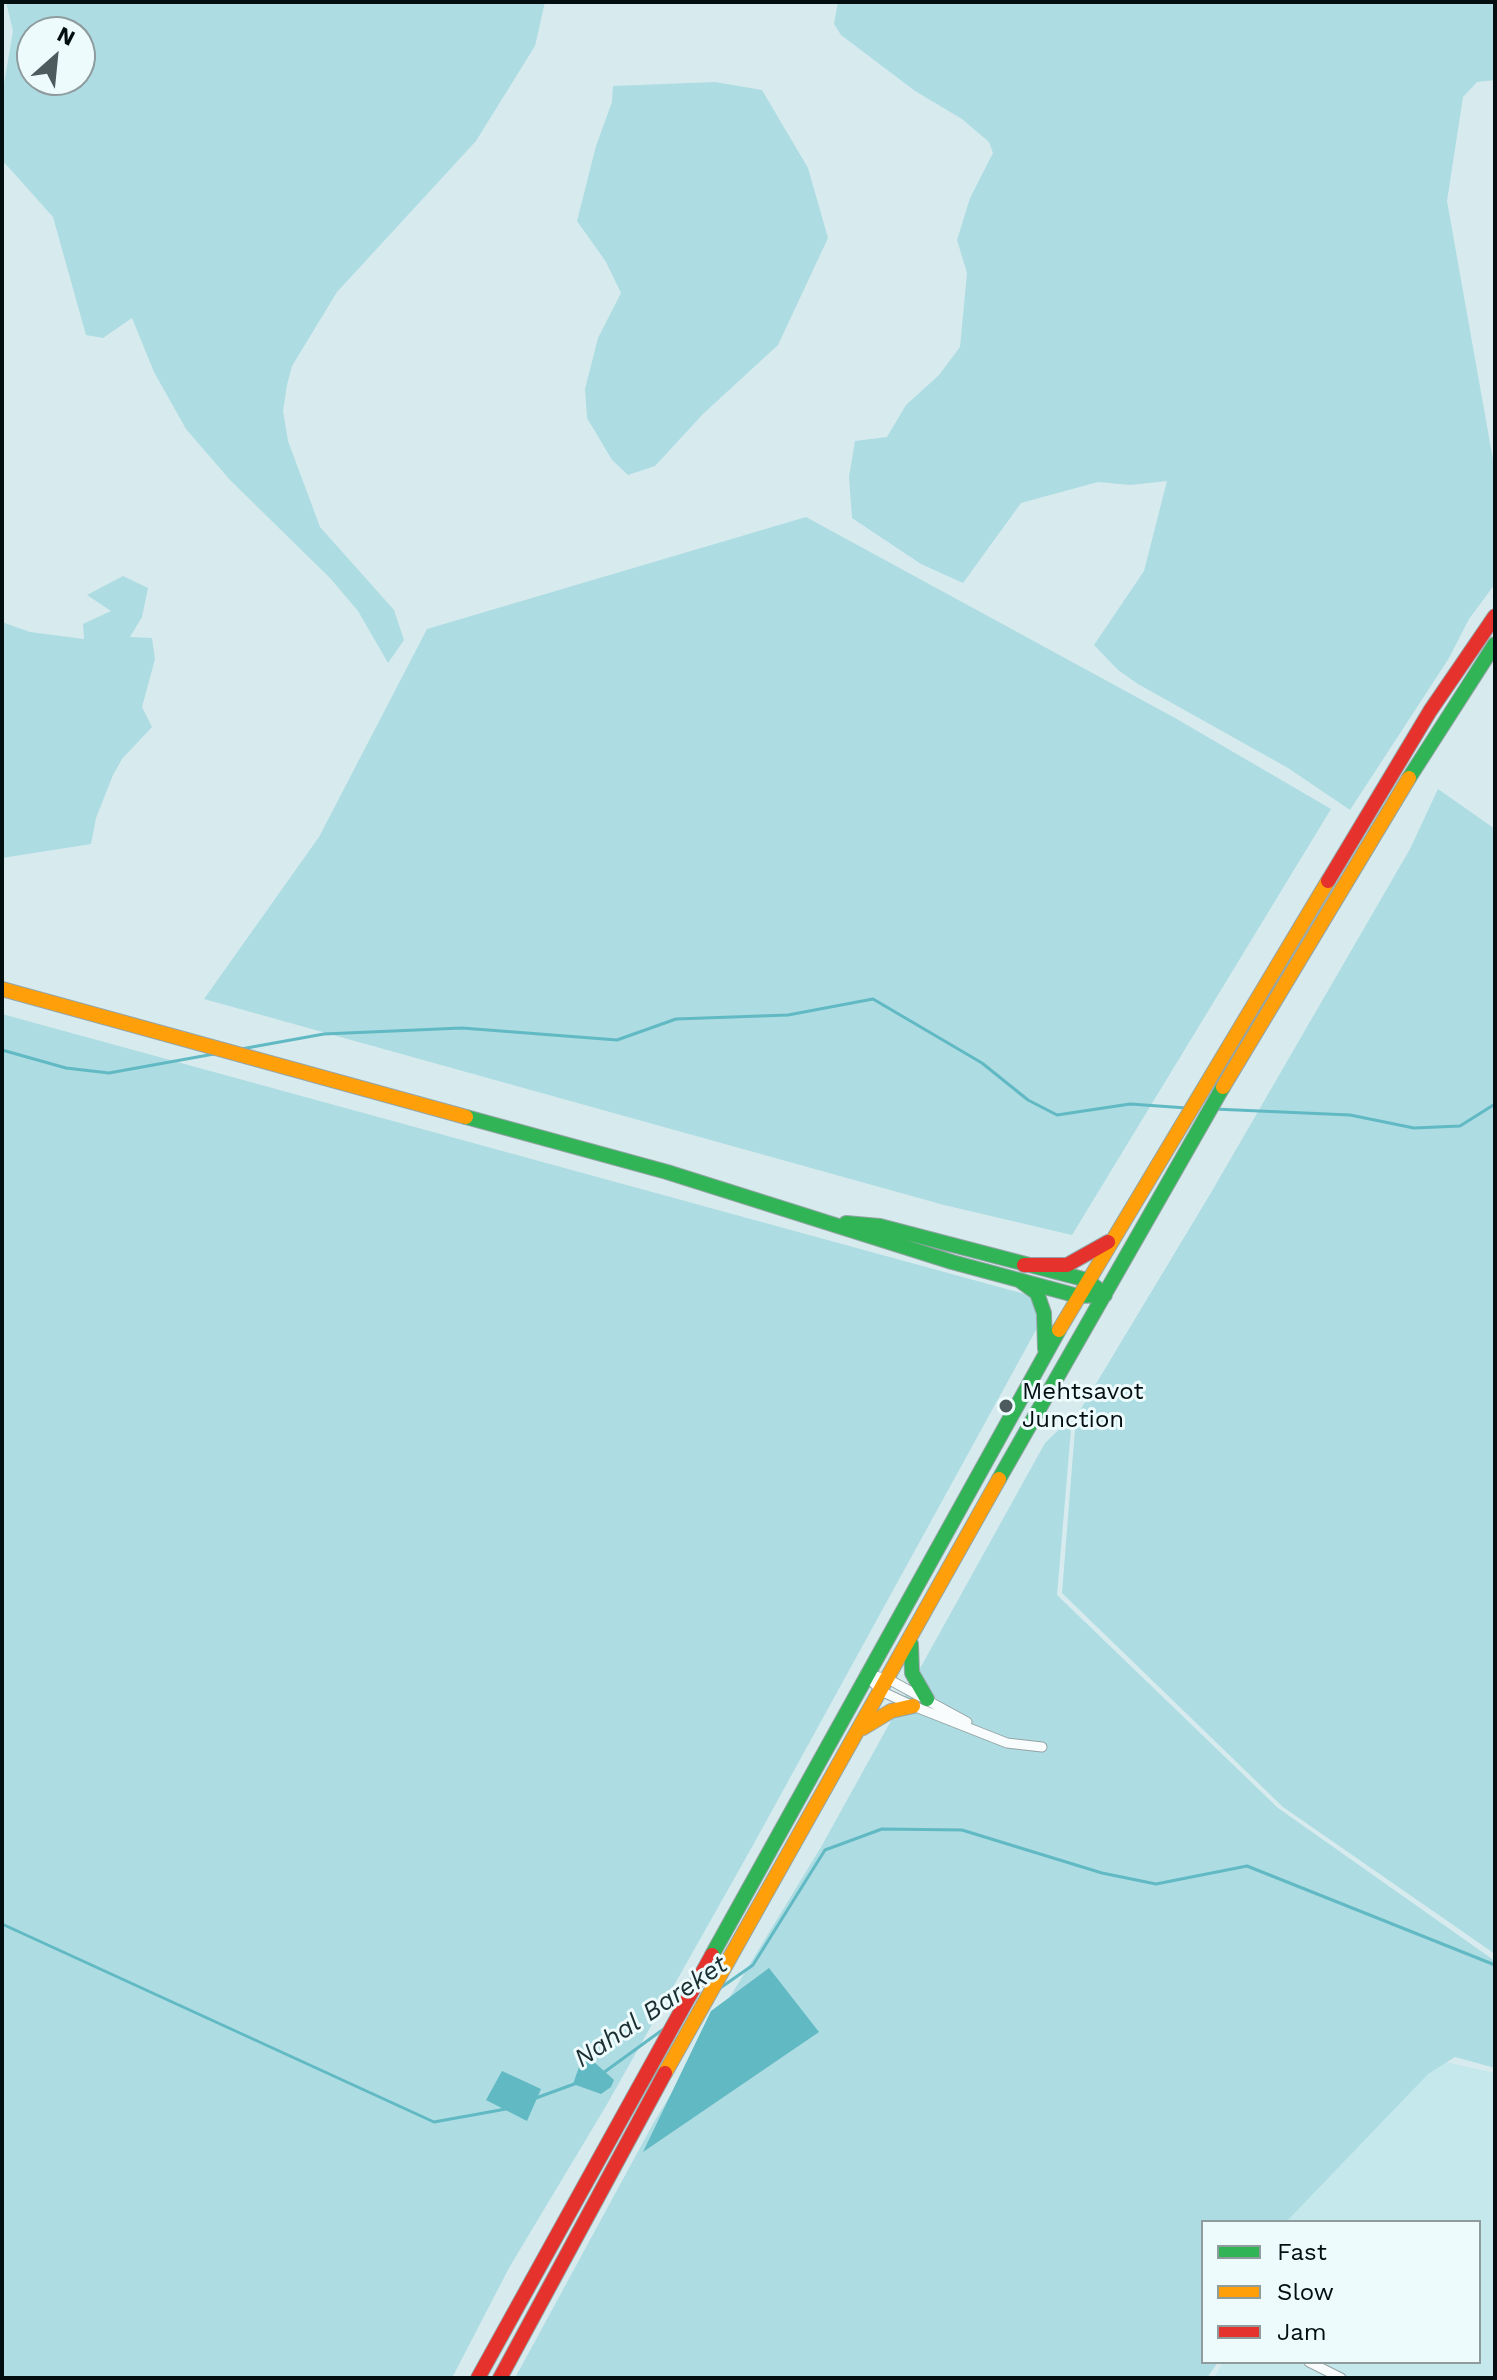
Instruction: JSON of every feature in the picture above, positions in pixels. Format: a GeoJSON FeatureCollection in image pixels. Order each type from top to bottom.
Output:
{"type":"FeatureCollection","features":[{"type":"Feature","properties":{"kind":"main road"},"geometry":{"type":"LineString","coordinates":[[478,2378],[865,1674],[937,1554],[1087,1280],[1430,711],[1495,616]]}},
{"type":"Feature","properties":{"kind":"main road"},"geometry":{"type":"LineString","coordinates":[[500,2378],[681,2043],[1234,1070],[1427,748],[1495,644]]}},
{"type":"Feature","properties":{"kind":"main road"},"geometry":{"type":"LineString","coordinates":[[2,989],[667,1172],[830,1221],[877,1240],[1019,1280],[1078,1296],[1105,1295]]}},
{"type":"Feature","properties":{"kind":"main road"},"geometry":{"type":"LineString","coordinates":[[830,1221],[880,1226],[1087,1280],[1105,1295]]}},
{"type":"Feature","properties":{"kind":"main road"},"geometry":{"type":"LineString","coordinates":[[1024,1265],[1067,1265],[1115,1237]]}},
{"type":"Feature","properties":{"kind":"main road"},"geometry":{"type":"LineString","coordinates":[[1019,1280],[1037,1293],[1044,1313],[1045,1355]]}},
{"type":"Feature","properties":{"kind":"main road"},"geometry":{"type":"LineString","coordinates":[[911,1638],[912,1673],[927,1699]]}},
{"type":"Feature","properties":{"kind":"main road"},"geometry":{"type":"LineString","coordinates":[[860,1730],[891,1711],[913,1706]]}},
{"type":"Feature","properties":{"kind":"street"},"geometry":{"type":"LineString","coordinates":[[865,1674],[913,1706],[994,1738],[1017,1745],[1042,1747]]}},
{"type":"Feature","properties":{"kind":"street"},"geometry":{"type":"LineString","coordinates":[[885,1685],[927,1699],[994,1738]]}},
{"type":"Feature","properties":{"kind":"street"},"geometry":{"type":"LineString","coordinates":[[1313,2364],[1341,2378]]}},
{"type":"Feature","properties":{"kind":"shaded area"},"geometry":{"type":"Polygon","coordinates":[[[6,2],[545,2],[535,46],[476,141],[337,292],[292,366],[287,385],[283,411],[288,441],[320,527],[394,610],[404,640],[388,663],[358,611],[330,578],[230,480],[186,429],[154,372],[132,318],[103,338],[86,335],[53,217],[2,160],[2,96],[13,31],[6,2]]]}},
{"type":"Feature","properties":{"kind":"shaded area"},"geometry":{"type":"Polygon","coordinates":[[[838,2],[1495,2],[1495,80],[1477,82],[1463,97],[1447,201],[1495,471],[1495,584],[1469,619],[1449,658],[1350,810],[1288,768],[1138,684],[1118,670],[1094,645],[1144,571],[1167,481],[1130,485],[1098,482],[1021,503],[963,583],[921,564],[852,518],[849,477],[855,441],[887,437],[906,405],[939,375],[960,347],[967,273],[957,240],[970,198],[993,153],[989,142],[962,119],[915,91],[841,35],[834,24],[838,2]]]}},
{"type":"Feature","properties":{"kind":"shaded area"},"geometry":{"type":"Polygon","coordinates":[[[715,82],[762,90],[808,168],[828,238],[778,345],[703,414],[655,466],[628,475],[612,460],[587,418],[585,389],[598,338],[621,293],[606,262],[577,221],[596,146],[612,102],[613,86],[715,82]]]}},
{"type":"Feature","properties":{"kind":"shaded area"},"geometry":{"type":"Polygon","coordinates":[[[806,517],[1175,718],[1331,809],[1072,1235],[944,1205],[204,999],[319,837],[427,629],[806,517]]]}},
{"type":"Feature","properties":{"kind":"shaded area"},"geometry":{"type":"Polygon","coordinates":[[[123,576],[148,588],[142,617],[130,637],[152,638],[155,659],[142,707],[152,727],[122,759],[113,775],[96,818],[91,844],[2,858],[2,622],[30,632],[84,639],[83,624],[111,611],[87,595],[123,576]]]}},
{"type":"Feature","properties":{"kind":"shaded area"},"geometry":{"type":"Polygon","coordinates":[[[1438,789],[1495,829],[1495,1954],[1283,1807],[1062,1593],[1076,1417],[1212,1191],[1410,849],[1438,789]]]}},
{"type":"Feature","properties":{"kind":"shaded area"},"geometry":{"type":"Polygon","coordinates":[[[2,1014],[1032,1296],[1041,1321],[752,1847],[606,2106],[509,2268],[452,2378],[2,2378],[2,1014]]]}},
{"type":"Feature","properties":{"kind":"shaded area"},"geometry":{"type":"Polygon","coordinates":[[[1072,1417],[1057,1595],[1278,1808],[1495,1961],[1495,2068],[1455,2057],[1428,2074],[1288,2220],[1201,2220],[1201,2364],[1217,2364],[1207,2378],[515,2378],[654,2122],[821,1847],[1045,1443],[1072,1417]]]}},
{"type":"Feature","properties":{"kind":"shaded area"},"geometry":{"type":"Polygon","coordinates":[[[1432,2059],[1495,2073],[1495,2378],[1214,2378],[1222,2364],[1481,2364],[1481,2220],[1232,2220],[1432,2059]]]}},
{"type":"Feature","properties":{"kind":"water"},"geometry":{"type":"Polygon","coordinates":[[[769,1968],[819,2032],[643,2152],[711,2011],[769,1968]]]}},
{"type":"Feature","properties":{"kind":"water"},"geometry":{"type":"Polygon","coordinates":[[[584,2053],[614,2080],[611,2087],[601,2094],[573,2084],[584,2053]]]}},
{"type":"Feature","properties":{"kind":"water"},"geometry":{"type":"Polygon","coordinates":[[[502,2071],[541,2089],[527,2121],[486,2100],[502,2071]]]}},
{"type":"Feature","properties":{"kind":"waterway"},"geometry":{"type":"LineString","coordinates":[[241,1049],[324,1034],[462,1028],[617,1040],[676,1019],[788,1015],[873,999],[982,1063],[1028,1100],[1057,1115],[1130,1104],[1187,1108]]}},
{"type":"Feature","properties":{"kind":"waterway"},"geometry":{"type":"LineString","coordinates":[[2,1050],[66,1068],[109,1073],[214,1054]]}},
{"type":"Feature","properties":{"kind":"waterway"},"geometry":{"type":"LineString","coordinates":[[1214,1109],[1350,1115],[1414,1128],[1460,1126],[1495,1104]]}},
{"type":"Feature","properties":{"kind":"waterway","name":"Nahal Bareket"},"geometry":{"type":"LineString","coordinates":[[716,1991],[753,1965],[825,1850],[882,1829],[962,1830],[1102,1873],[1156,1884],[1247,1866],[1495,1965]]}},
{"type":"Feature","properties":{"kind":"waterway","name":"Nahal Bareket"},"geometry":{"type":"LineString","coordinates":[[2,1924],[434,2122],[506,2109]]}},
{"type":"Feature","properties":{"kind":"waterway","name":"Nahal Bareket"},"geometry":{"type":"LineString","coordinates":[[603,2073],[665,2028]]}},
{"type":"Feature","properties":{"kind":"waterway","name":"Nahal Bareket"},"geometry":{"type":"LineString","coordinates":[[536,2098],[577,2083]]}},
{"type":"Feature","properties":{"kind":"traffic: fast"},"geometry":{"type":"LineString","coordinates":[[1409,778],[1495,644]]}},
{"type":"Feature","properties":{"kind":"traffic: fast"},"geometry":{"type":"LineString","coordinates":[[999,1479],[1223,1087]]}},
{"type":"Feature","properties":{"kind":"traffic: fast"},"geometry":{"type":"LineString","coordinates":[[466,1117],[667,1172],[952,1262],[1078,1296],[1105,1295]]}},
{"type":"Feature","properties":{"kind":"traffic: fast"},"geometry":{"type":"LineString","coordinates":[[846,1223],[880,1226],[1087,1280],[1105,1295]]}},
{"type":"Feature","properties":{"kind":"traffic: fast"},"geometry":{"type":"LineString","coordinates":[[1019,1280],[1037,1293],[1044,1313],[1045,1349]]}},
{"type":"Feature","properties":{"kind":"traffic: fast"},"geometry":{"type":"LineString","coordinates":[[712,1955],[1059,1330]]}},
{"type":"Feature","properties":{"kind":"traffic: fast"},"geometry":{"type":"LineString","coordinates":[[911,1644],[912,1673],[927,1699]]}},
{"type":"Feature","properties":{"kind":"traffic: slow"},"geometry":{"type":"LineString","coordinates":[[1223,1087],[1409,778]]}},
{"type":"Feature","properties":{"kind":"traffic: slow"},"geometry":{"type":"LineString","coordinates":[[1059,1330],[1328,881]]}},
{"type":"Feature","properties":{"kind":"traffic: slow"},"geometry":{"type":"LineString","coordinates":[[2,989],[466,1117]]}},
{"type":"Feature","properties":{"kind":"traffic: slow"},"geometry":{"type":"LineString","coordinates":[[665,2073],[999,1479]]}},
{"type":"Feature","properties":{"kind":"traffic: slow"},"geometry":{"type":"LineString","coordinates":[[863,1728],[891,1711],[913,1706]]}},
{"type":"Feature","properties":{"kind":"traffic: jam"},"geometry":{"type":"LineString","coordinates":[[1328,881],[1430,711],[1495,616]]}},
{"type":"Feature","properties":{"kind":"traffic: jam"},"geometry":{"type":"LineString","coordinates":[[1024,1265],[1067,1265],[1108,1242]]}},
{"type":"Feature","properties":{"kind":"traffic: jam"},"geometry":{"type":"LineString","coordinates":[[478,2378],[712,1955]]}},
{"type":"Feature","properties":{"kind":"traffic: jam"},"geometry":{"type":"LineString","coordinates":[[500,2378],[665,2073]]}},
{"type":"Feature","properties":{"kind":"place","name":"Mehtsavot Junction"},"geometry":{"type":"Point","coordinates":[1006,1406]}}]}
